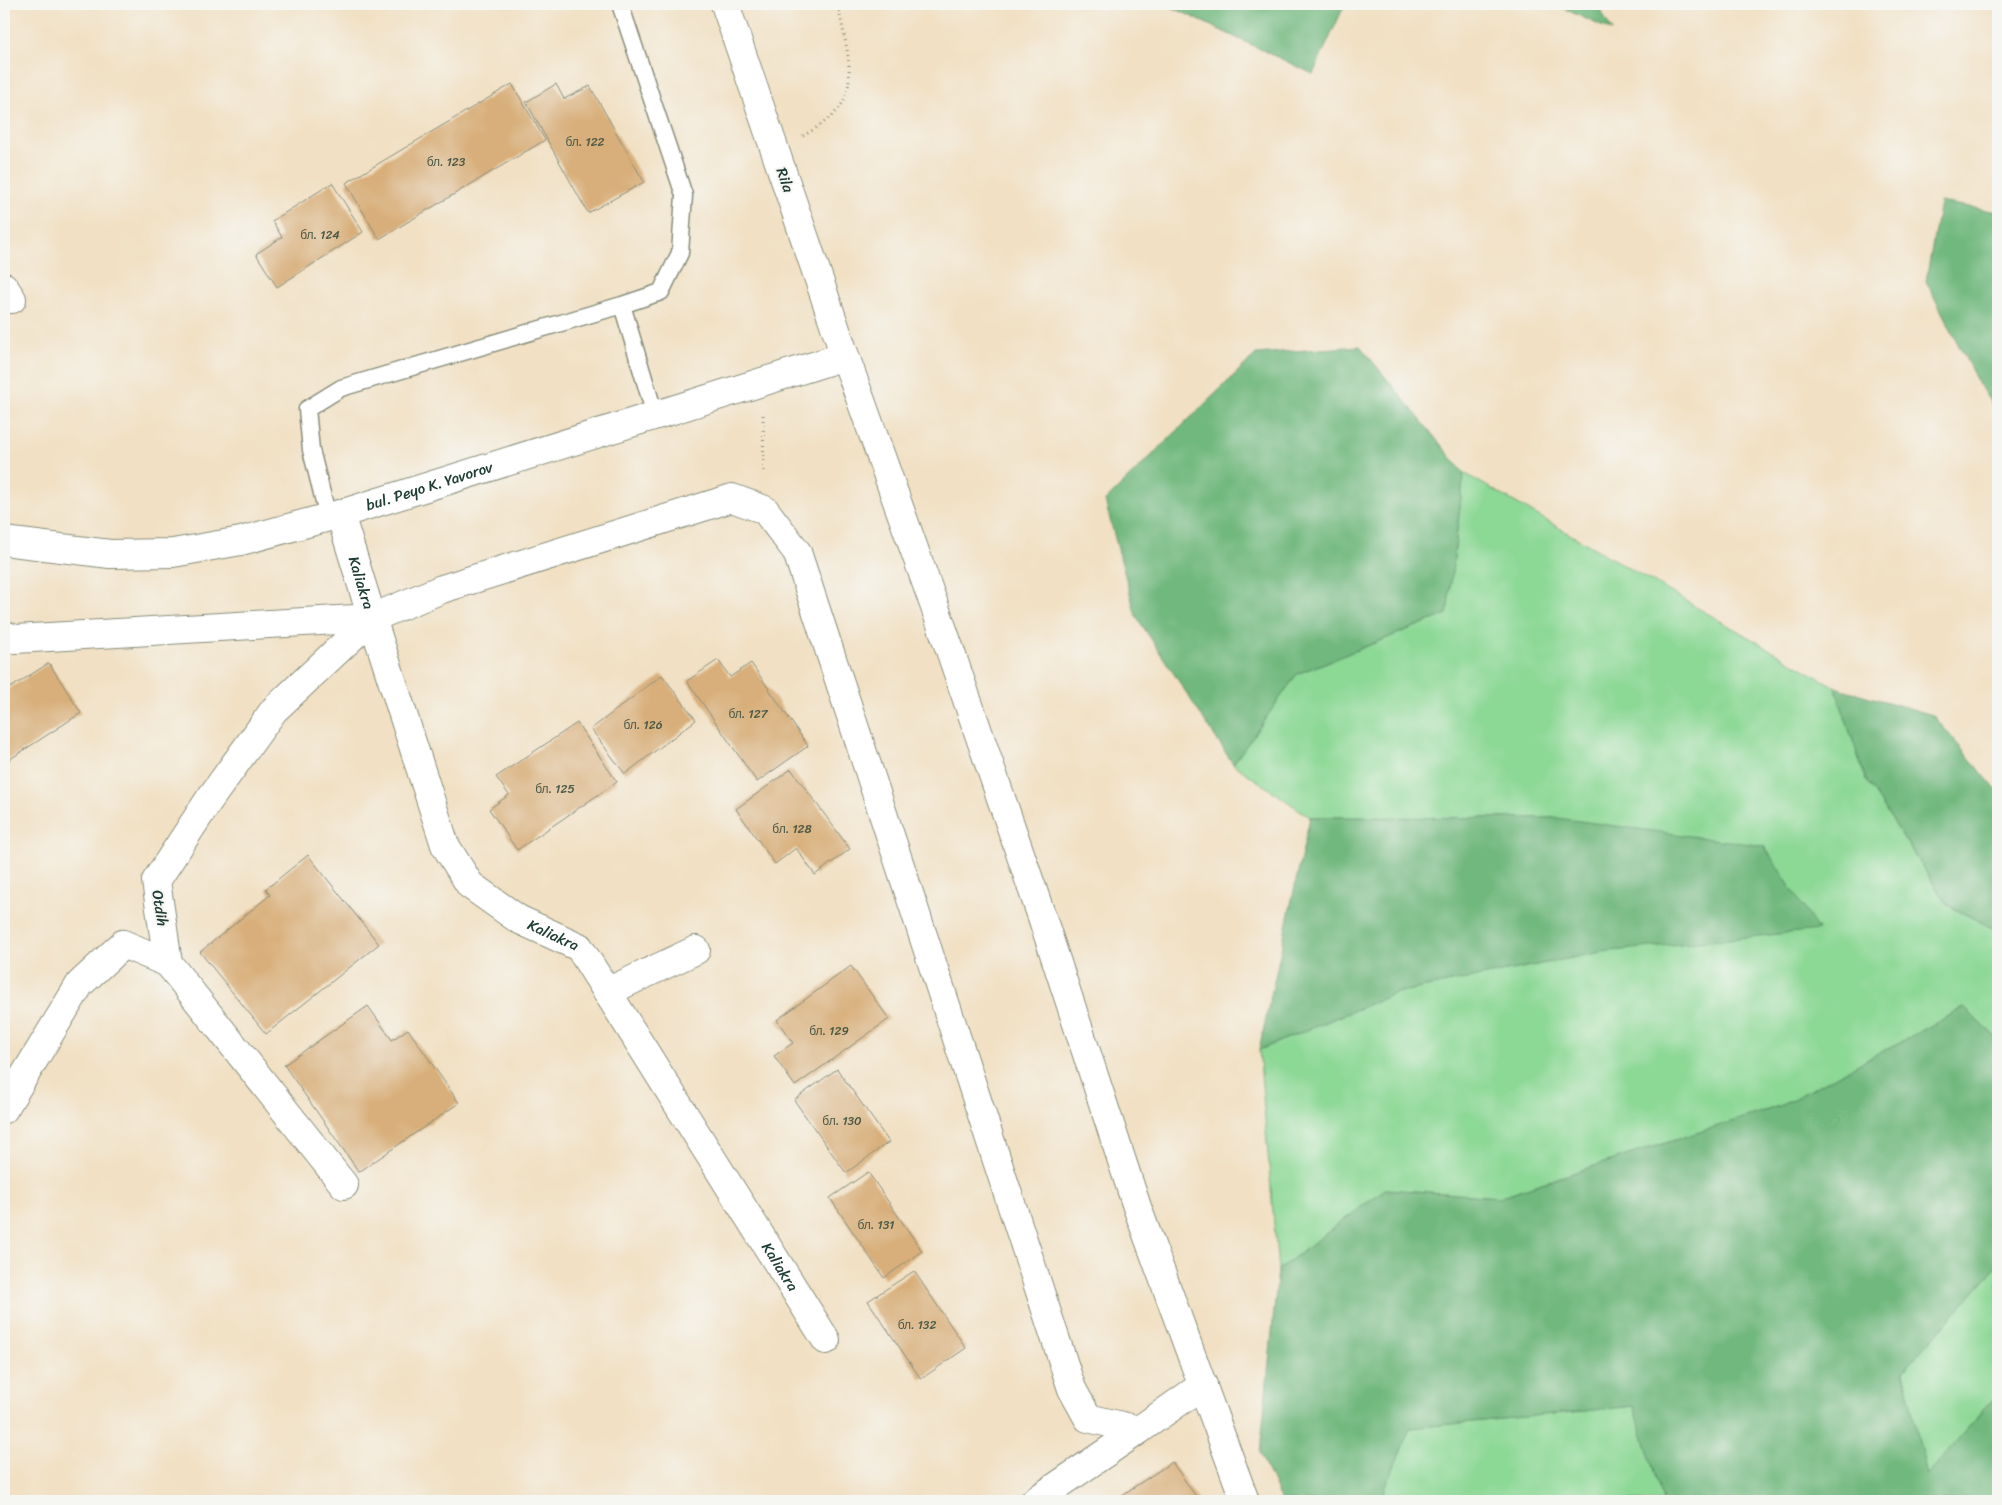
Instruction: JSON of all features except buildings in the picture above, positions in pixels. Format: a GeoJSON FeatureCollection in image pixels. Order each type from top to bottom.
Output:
{"type":"FeatureCollection","features":[{"type":"Feature","properties":{"kind":"street","name":"Rila"},"geometry":{"type":"LineString","coordinates":[[725,4],[845,356],[942,627],[1035,898],[1137,1207],[1245,1501]]}},
{"type":"Feature","properties":{"kind":"street","name":"bul. Peyo K. Yavorov"},"geometry":{"type":"LineString","coordinates":[[4,541],[110,554],[172,553],[241,541],[334,515],[845,356]]}},
{"type":"Feature","properties":{"kind":"street"},"geometry":{"type":"LineString","coordinates":[[4,635],[15,638],[372,618],[442,589],[732,498],[765,510],[797,552],[1072,1389],[1088,1418],[1139,1430]]}},
{"type":"Feature","properties":{"kind":"street","name":"Kaliakra"},"geometry":{"type":"LineString","coordinates":[[334,515],[372,618],[445,845],[470,885],[518,919],[579,947],[826,1340]]}},
{"type":"Feature","properties":{"kind":"street","name":"Otdih"},"geometry":{"type":"LineString","coordinates":[[168,963],[156,881],[209,800],[274,710],[372,618]]}},
{"type":"Feature","properties":{"kind":"street"},"geometry":{"type":"LineString","coordinates":[[4,1109],[80,984],[123,944],[168,963],[344,1185]]}},
{"type":"Feature","properties":{"kind":"street"},"geometry":{"type":"LineString","coordinates":[[607,992],[696,950]]}},
{"type":"Feature","properties":{"kind":"street"},"geometry":{"type":"LineString","coordinates":[[1035,1501],[1203,1385]]}},
{"type":"Feature","properties":{"kind":"lane"},"geometry":{"type":"LineString","coordinates":[[334,515],[311,450],[307,409],[341,388],[661,292],[680,253],[684,196],[620,4]]}},
{"type":"Feature","properties":{"kind":"lane"},"geometry":{"type":"LineString","coordinates":[[622,305],[655,415]]}},
{"type":"Feature","properties":{"kind":"path"},"geometry":{"type":"LineString","coordinates":[[776,155],[823,123],[844,101],[848,90],[850,69],[838,4]]}},
{"type":"Feature","properties":{"kind":"path"},"geometry":{"type":"LineString","coordinates":[[762,382],[764,468]]}},
{"type":"Feature","properties":{"kind":"green space"},"geometry":{"type":"Polygon","coordinates":[[[1165,4],[1345,4],[1313,74],[1165,4]]]}},
{"type":"Feature","properties":{"kind":"green space"},"geometry":{"type":"Polygon","coordinates":[[[1554,4],[1597,4],[1612,31],[1554,4]]]}},
{"type":"Feature","properties":{"kind":"green space"},"geometry":{"type":"Polygon","coordinates":[[[1940,202],[1998,212],[1998,414],[1978,383],[1926,281],[1940,202]]]}},
{"type":"Feature","properties":{"kind":"green space"},"geometry":{"type":"Polygon","coordinates":[[[1360,346],[1464,473],[1447,614],[1297,674],[1233,764],[1136,616],[1105,501],[1256,354],[1360,346]]]}},
{"type":"Feature","properties":{"kind":"green space"},"geometry":{"type":"Polygon","coordinates":[[[1464,473],[1835,687],[1866,780],[1947,905],[1998,931],[1998,1039],[1964,1008],[1780,1106],[1499,1197],[1385,1189],[1278,1270],[1259,1050],[1396,993],[1601,952],[1818,929],[1557,818],[1310,817],[1233,764],[1297,674],[1447,614],[1464,473]]]}},
{"type":"Feature","properties":{"kind":"green space"},"geometry":{"type":"Polygon","coordinates":[[[1835,687],[1933,715],[1998,792],[1998,931],[1948,905],[1866,780],[1835,687]]]}},
{"type":"Feature","properties":{"kind":"green space"},"geometry":{"type":"Polygon","coordinates":[[[1310,817],[1557,818],[1764,846],[1818,930],[1601,952],[1396,993],[1259,1050],[1310,817]]]}},
{"type":"Feature","properties":{"kind":"green space"},"geometry":{"type":"Polygon","coordinates":[[[1964,1008],[1998,1039],[1998,1264],[1903,1372],[1927,1475],[1998,1393],[1998,1501],[1663,1501],[1634,1406],[1410,1428],[1380,1501],[1281,1501],[1260,1454],[1278,1270],[1385,1189],[1499,1197],[1780,1106],[1964,1008]]]}},
{"type":"Feature","properties":{"kind":"green space"},"geometry":{"type":"Polygon","coordinates":[[[1998,1264],[1998,1393],[1927,1476],[1903,1372],[1998,1264]]]}},
{"type":"Feature","properties":{"kind":"green space"},"geometry":{"type":"Polygon","coordinates":[[[1635,1406],[1663,1501],[1380,1501],[1410,1428],[1635,1406]]]}}]}
